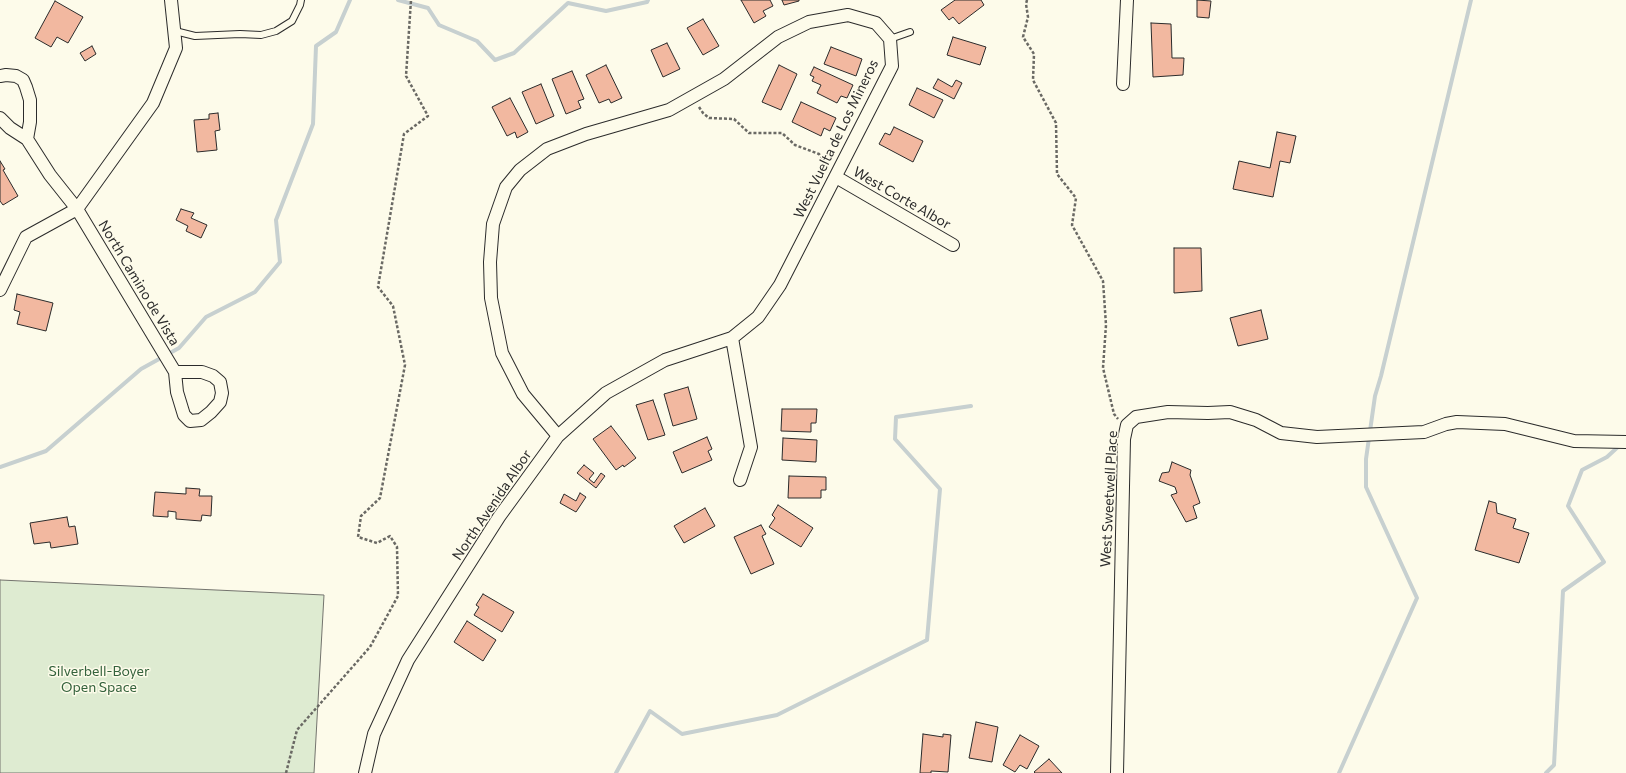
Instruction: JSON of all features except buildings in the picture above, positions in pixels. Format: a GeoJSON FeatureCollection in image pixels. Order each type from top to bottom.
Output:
{"type":"FeatureCollection","features":[{"type":"Feature","properties":{"kind":"street"},"geometry":{"type":"LineString","coordinates":[[0,290],[26,237],[77,209],[153,103],[176,48],[171,0]]}},
{"type":"Feature","properties":{"kind":"street"},"geometry":{"type":"LineString","coordinates":[[1123,84],[1127,0]]}},
{"type":"Feature","properties":{"kind":"street"},"geometry":{"type":"LineString","coordinates":[[558,436],[523,394],[502,353],[491,298],[490,262],[493,224],[506,187],[520,170],[547,149],[586,134],[669,110],[724,79],[778,38],[809,22],[848,15],[876,23],[890,40]]}},
{"type":"Feature","properties":{"kind":"street","name":"West Vuelta de Los Mineros"},"geometry":{"type":"LineString","coordinates":[[732,338],[758,316],[780,285],[892,66],[890,40]]}},
{"type":"Feature","properties":{"kind":"street"},"geometry":{"type":"LineString","coordinates":[[0,76],[16,76],[23,80],[26,87],[30,100],[30,122],[27,139]]}},
{"type":"Feature","properties":{"kind":"street","name":"North Camino de Vista"},"geometry":{"type":"LineString","coordinates":[[0,118],[10,128],[27,139],[50,175],[77,209],[175,372],[177,392],[184,415],[190,421],[201,420],[220,402],[222,393],[220,382],[213,376],[202,372],[175,372]]}},
{"type":"Feature","properties":{"kind":"street","name":"West Corte Albor"},"geometry":{"type":"LineString","coordinates":[[836,177],[953,245]]}},
{"type":"Feature","properties":{"kind":"street"},"geometry":{"type":"LineString","coordinates":[[732,338],[751,447],[740,480]]}},
{"type":"Feature","properties":{"kind":"street","name":"North Avenida Albor"},"geometry":{"type":"LineString","coordinates":[[365,773],[374,734],[408,660],[499,518],[558,436],[606,393],[665,360],[732,338]]}},
{"type":"Feature","properties":{"kind":"street","name":"West Sweetwell Place"},"geometry":{"type":"LineString","coordinates":[[1117,773],[1124,439],[1127,425],[1136,417],[1168,412],[1208,414],[1230,412],[1256,420],[1281,432],[1316,437],[1424,432],[1446,424],[1457,422],[1505,424],[1574,440],[1626,442]]}},
{"type":"Feature","properties":{"kind":"lane"},"geometry":{"type":"LineString","coordinates":[[175,31],[195,36],[240,34],[261,35],[276,31],[292,20],[301,0]]}},
{"type":"Feature","properties":{"kind":"lane"},"geometry":{"type":"LineString","coordinates":[[890,40],[910,32]]}},
{"type":"Feature","properties":{"kind":"path"},"geometry":{"type":"LineString","coordinates":[[286,773],[297,730],[370,647],[398,596],[397,547],[390,536],[377,543],[358,537],[361,516],[380,498],[405,365],[394,306],[378,287],[404,134],[428,116],[406,76],[411,0]]}},
{"type":"Feature","properties":{"kind":"path"},"geometry":{"type":"LineString","coordinates":[[1027,0],[1026,4],[1028,17],[1023,37],[1034,54],[1033,80],[1056,122],[1057,174],[1076,198],[1072,225],[1103,281],[1106,325],[1103,368],[1114,414],[1126,429]]}},
{"type":"Feature","properties":{"kind":"path"},"geometry":{"type":"LineString","coordinates":[[693,96],[703,113],[709,118],[734,119],[749,133],[782,133],[795,145],[819,154],[836,177]]}},
{"type":"Feature","properties":{"kind":"green space","name":"Silverbell-Boyer Open Space"},"geometry":{"type":"Polygon","coordinates":[[[0,580],[324,595],[314,773],[0,773],[0,580]]]}},
{"type":"Feature","properties":{"kind":"waterway"},"geometry":{"type":"LineString","coordinates":[[0,467],[46,451],[141,369],[179,348],[206,317],[255,292],[280,262],[276,220],[313,124],[316,46],[336,32],[350,0]]}},
{"type":"Feature","properties":{"kind":"waterway"},"geometry":{"type":"LineString","coordinates":[[398,0],[428,8],[439,25],[477,41],[495,60],[514,53],[568,3],[606,11],[647,2],[648,0]]}},
{"type":"Feature","properties":{"kind":"waterway"},"geometry":{"type":"LineString","coordinates":[[1339,773],[1417,598],[1366,487],[1366,459],[1375,396],[1471,0]]}},
{"type":"Feature","properties":{"kind":"waterway"},"geometry":{"type":"LineString","coordinates":[[616,773],[650,711],[682,734],[777,715],[927,640],[940,489],[895,439],[896,417],[971,406]]}},
{"type":"Feature","properties":{"kind":"waterway"},"geometry":{"type":"LineString","coordinates":[[1546,773],[1554,765],[1563,591],[1604,562],[1568,506],[1582,470],[1607,457],[1620,445]]}}]}
